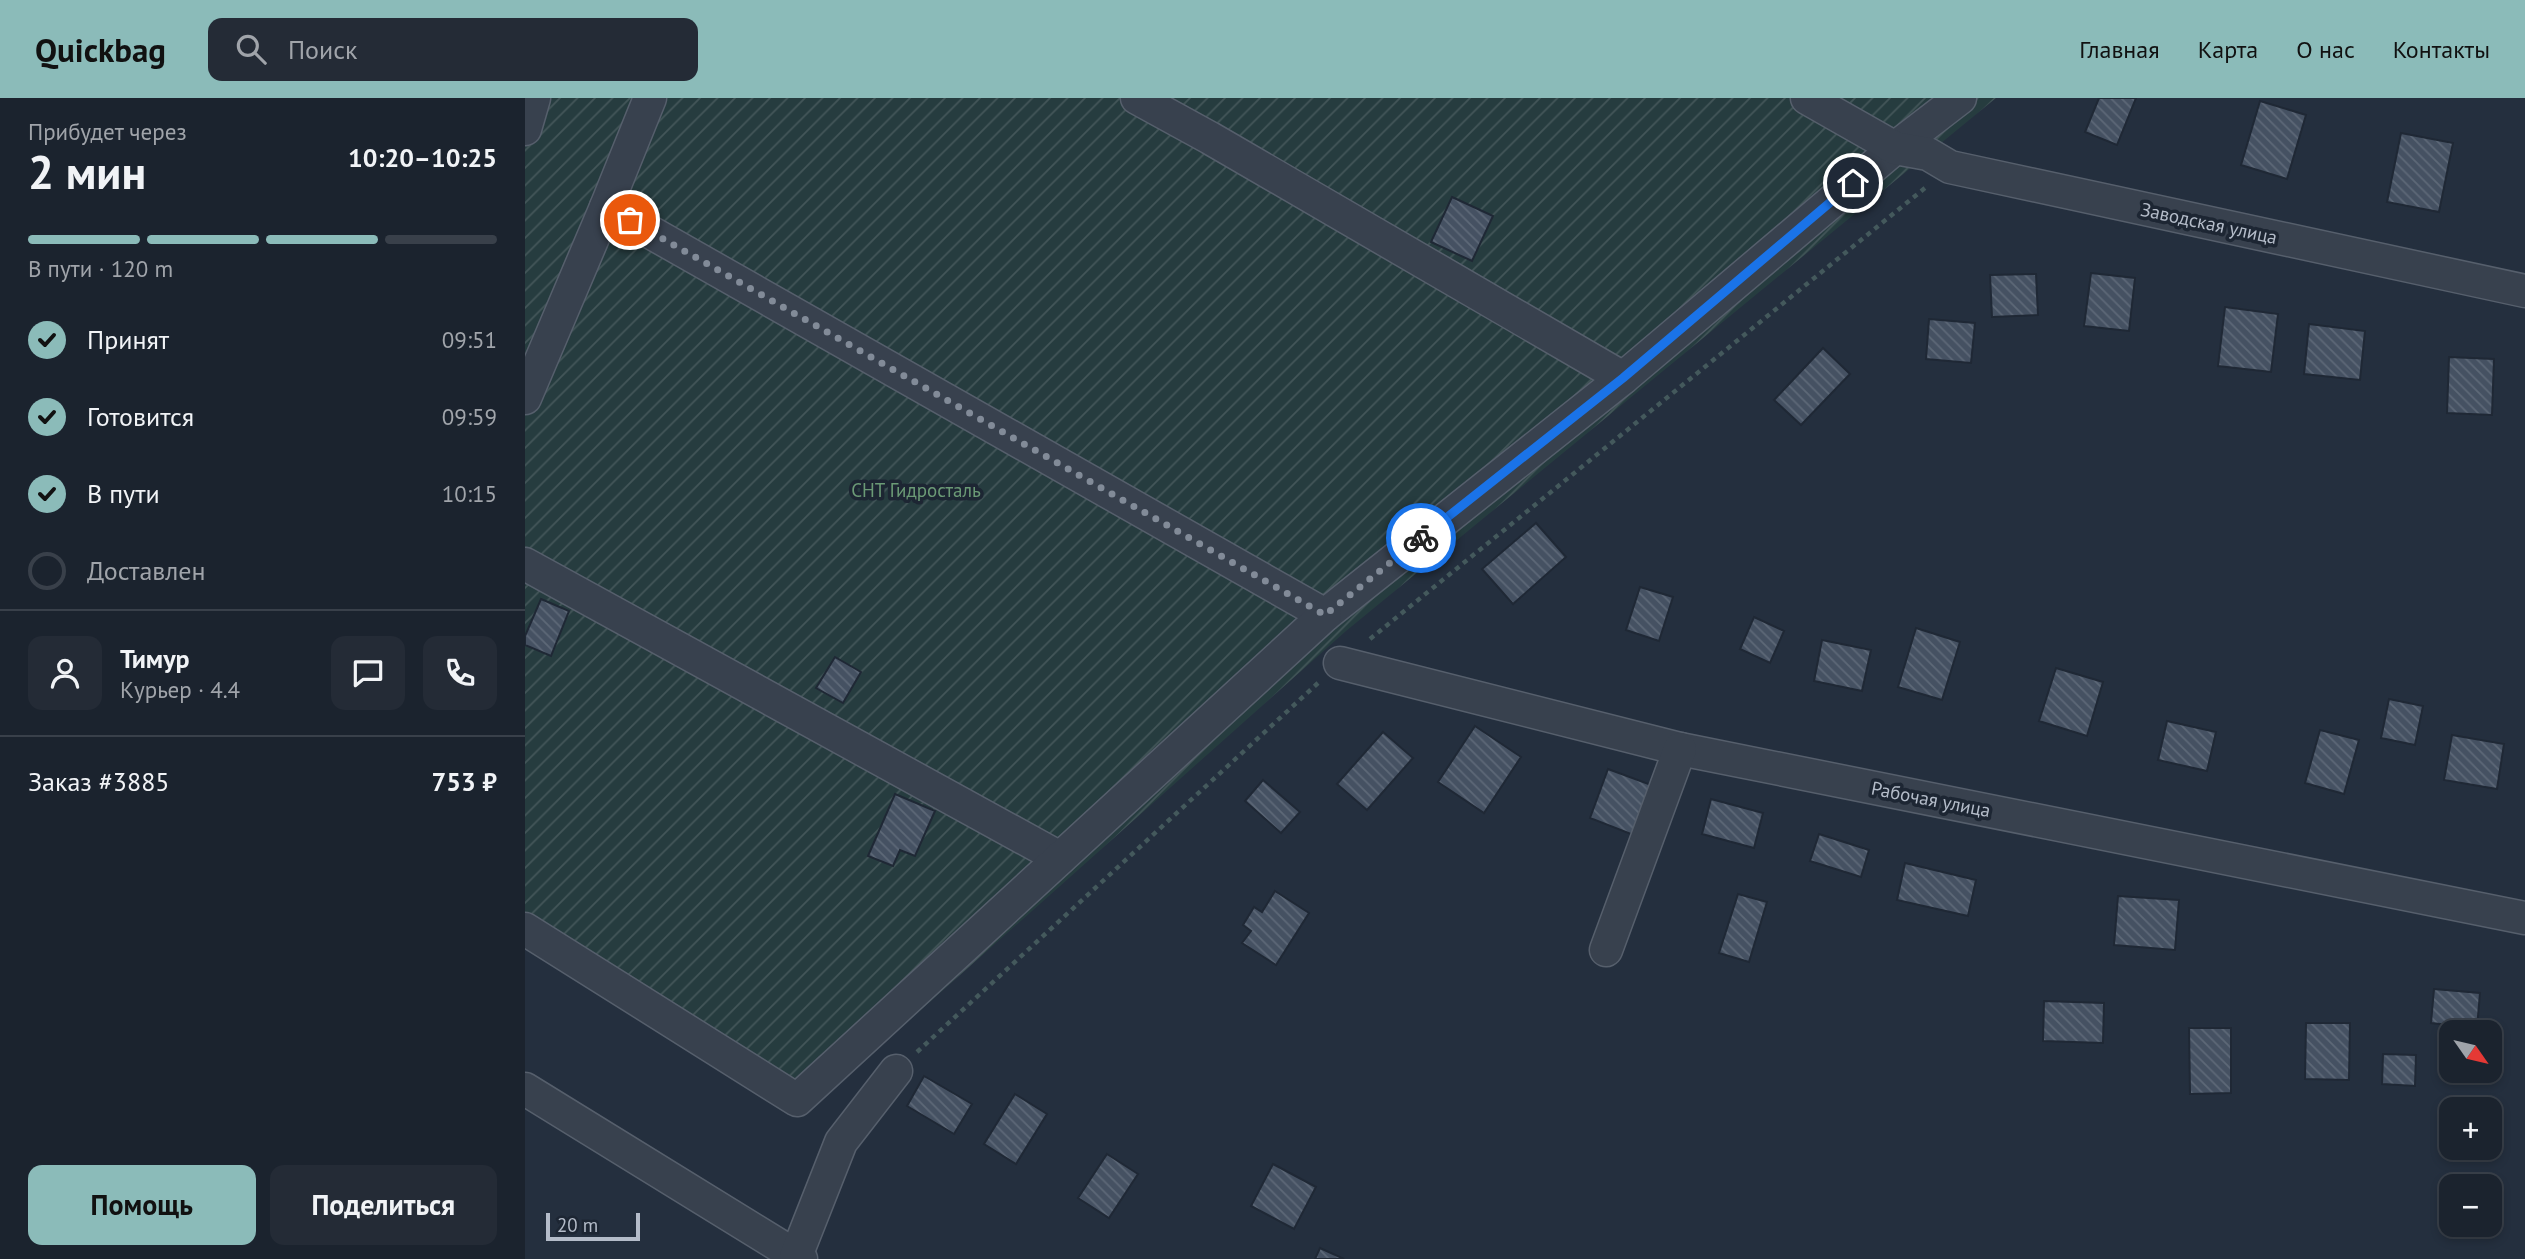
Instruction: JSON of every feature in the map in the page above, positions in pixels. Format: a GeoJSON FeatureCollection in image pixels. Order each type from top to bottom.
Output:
{"type":"FeatureCollection","features":[{"type":"Feature","properties":{"kind":"street"},"geometry":{"type":"LineString","coordinates":[[525,129],[534,98]]}},
{"type":"Feature","properties":{"kind":"street"},"geometry":{"type":"LineString","coordinates":[[525,398],[650,98]]}},
{"type":"Feature","properties":{"kind":"street"},"geometry":{"type":"LineString","coordinates":[[1137,98],[1623,378]]}},
{"type":"Feature","properties":{"kind":"street","name":"Заводская улица"},"geometry":{"type":"LineString","coordinates":[[1808,98],[1895,148],[1928,154],[1950,167],[2525,291]]}},
{"type":"Feature","properties":{"kind":"street"},"geometry":{"type":"LineString","coordinates":[[525,929],[797,1100],[1325,615],[1623,378],[1895,148],[1960,98]]}},
{"type":"Feature","properties":{"kind":"street"},"geometry":{"type":"LineString","coordinates":[[606,207],[1325,615]]}},
{"type":"Feature","properties":{"kind":"street"},"geometry":{"type":"LineString","coordinates":[[525,564],[1060,858]]}},
{"type":"Feature","properties":{"kind":"street","name":"Рабочая улица"},"geometry":{"type":"LineString","coordinates":[[1340,663],[1680,749],[2525,918]]}},
{"type":"Feature","properties":{"kind":"street"},"geometry":{"type":"LineString","coordinates":[[1606,950],[1680,749]]}},
{"type":"Feature","properties":{"kind":"street"},"geometry":{"type":"LineString","coordinates":[[525,1089],[798,1258],[841,1142],[896,1071]]}},
{"type":"Feature","properties":{"kind":"path"},"geometry":{"type":"LineString","coordinates":[[896,1071],[1340,663],[1950,167]]}},
{"type":"Feature","properties":{"kind":"green space","name":"СНТ Гидросталь"},"geometry":{"type":"Polygon","coordinates":[[[525,98],[1996,98],[1346,631],[803,1115],[525,947],[525,98]]]}},
{"type":"Feature","properties":{"kind":"building"},"geometry":{"type":"Polygon","coordinates":[[[2099,98],[2136,98],[2117,145],[2085,132],[2099,98]]]}},
{"type":"Feature","properties":{"kind":"building"},"geometry":{"type":"Polygon","coordinates":[[[2260,101],[2306,115],[2287,179],[2241,165],[2260,101]]]}},
{"type":"Feature","properties":{"kind":"building"},"geometry":{"type":"Polygon","coordinates":[[[2401,133],[2453,143],[2439,212],[2387,202],[2401,133]]]}},
{"type":"Feature","properties":{"kind":"building"},"geometry":{"type":"Polygon","coordinates":[[[1452,197],[1493,216],[1472,261],[1431,242],[1452,197]]]}},
{"type":"Feature","properties":{"kind":"building"},"geometry":{"type":"Polygon","coordinates":[[[2091,273],[2135,278],[2129,331],[2084,326],[2091,273]]]}},
{"type":"Feature","properties":{"kind":"building"},"geometry":{"type":"Polygon","coordinates":[[[2036,274],[2038,315],[1992,317],[1990,275],[2036,274]]]}},
{"type":"Feature","properties":{"kind":"building"},"geometry":{"type":"Polygon","coordinates":[[[2225,307],[2278,314],[2271,372],[2218,366],[2225,307]]]}},
{"type":"Feature","properties":{"kind":"building"},"geometry":{"type":"Polygon","coordinates":[[[1929,319],[1975,323],[1971,363],[1926,359],[1929,319]]]}},
{"type":"Feature","properties":{"kind":"building"},"geometry":{"type":"Polygon","coordinates":[[[2309,324],[2365,331],[2360,380],[2304,374],[2309,324]]]}},
{"type":"Feature","properties":{"kind":"building"},"geometry":{"type":"Polygon","coordinates":[[[1823,348],[1850,374],[1801,425],[1774,400],[1823,348]]]}},
{"type":"Feature","properties":{"kind":"building"},"geometry":{"type":"Polygon","coordinates":[[[2449,357],[2494,359],[2492,415],[2447,413],[2449,357]]]}},
{"type":"Feature","properties":{"kind":"building"},"geometry":{"type":"Polygon","coordinates":[[[1536,523],[1566,557],[1513,604],[1482,569],[1536,523]]]}},
{"type":"Feature","properties":{"kind":"building"},"geometry":{"type":"Polygon","coordinates":[[[1640,587],[1673,597],[1659,641],[1626,630],[1640,587]]]}},
{"type":"Feature","properties":{"kind":"building"},"geometry":{"type":"Polygon","coordinates":[[[541,599],[569,611],[551,656],[525,645],[525,636],[541,599]]]}},
{"type":"Feature","properties":{"kind":"building"},"geometry":{"type":"Polygon","coordinates":[[[1754,617],[1784,631],[1770,663],[1740,649],[1754,617]]]}},
{"type":"Feature","properties":{"kind":"building"},"geometry":{"type":"Polygon","coordinates":[[[1916,628],[1960,642],[1942,700],[1898,687],[1916,628]]]}},
{"type":"Feature","properties":{"kind":"building"},"geometry":{"type":"Polygon","coordinates":[[[1822,640],[1871,650],[1862,691],[1814,681],[1822,640]]]}},
{"type":"Feature","properties":{"kind":"building"},"geometry":{"type":"Polygon","coordinates":[[[835,657],[861,672],[843,703],[816,688],[835,657]]]}},
{"type":"Feature","properties":{"kind":"building"},"geometry":{"type":"Polygon","coordinates":[[[2056,668],[2103,682],[2087,736],[2039,721],[2056,668]]]}},
{"type":"Feature","properties":{"kind":"building"},"geometry":{"type":"Polygon","coordinates":[[[2389,699],[2423,706],[2415,745],[2381,738],[2389,699]]]}},
{"type":"Feature","properties":{"kind":"building"},"geometry":{"type":"Polygon","coordinates":[[[2167,721],[2216,732],[2207,771],[2158,760],[2167,721]]]}},
{"type":"Feature","properties":{"kind":"building"},"geometry":{"type":"Polygon","coordinates":[[[1475,726],[1521,757],[1484,813],[1438,782],[1475,726]]]}},
{"type":"Feature","properties":{"kind":"building"},"geometry":{"type":"Polygon","coordinates":[[[2320,730],[2359,740],[2344,794],[2305,783],[2320,730]]]}},
{"type":"Feature","properties":{"kind":"building"},"geometry":{"type":"Polygon","coordinates":[[[1383,732],[1413,758],[1367,810],[1337,784],[1383,732]]]}},
{"type":"Feature","properties":{"kind":"building"},"geometry":{"type":"Polygon","coordinates":[[[2452,735],[2504,744],[2497,789],[2444,780],[2452,735]]]}},
{"type":"Feature","properties":{"kind":"building"},"geometry":{"type":"Polygon","coordinates":[[[1608,769],[1654,786],[1636,836],[1590,818],[1608,769]]]}},
{"type":"Feature","properties":{"kind":"building"},"geometry":{"type":"Polygon","coordinates":[[[1263,780],[1300,812],[1281,833],[1245,801],[1263,780]]]}},
{"type":"Feature","properties":{"kind":"building"},"geometry":{"type":"Polygon","coordinates":[[[895,794],[935,811],[915,856],[900,850],[893,866],[868,856],[895,794]]]}},
{"type":"Feature","properties":{"kind":"building"},"geometry":{"type":"Polygon","coordinates":[[[1711,799],[1763,813],[1754,848],[1702,834],[1711,799]]]}},
{"type":"Feature","properties":{"kind":"building"},"geometry":{"type":"Polygon","coordinates":[[[1819,834],[1869,850],[1861,877],[1810,861],[1819,834]]]}},
{"type":"Feature","properties":{"kind":"building"},"geometry":{"type":"Polygon","coordinates":[[[1905,863],[1976,880],[1968,916],[1897,900],[1905,863]]]}},
{"type":"Feature","properties":{"kind":"building"},"geometry":{"type":"Polygon","coordinates":[[[1275,891],[1309,913],[1276,965],[1242,943],[1251,931],[1243,925],[1254,907],[1262,912],[1275,891]]]}},
{"type":"Feature","properties":{"kind":"building"},"geometry":{"type":"Polygon","coordinates":[[[1738,894],[1767,902],[1749,962],[1719,953],[1738,894]]]}},
{"type":"Feature","properties":{"kind":"building"},"geometry":{"type":"Polygon","coordinates":[[[2118,896],[2179,900],[2175,950],[2114,945],[2118,896]]]}},
{"type":"Feature","properties":{"kind":"building"},"geometry":{"type":"Polygon","coordinates":[[[2434,989],[2480,993],[2478,1020],[2439,1020],[2439,1024],[2431,1023],[2434,989]]]}},
{"type":"Feature","properties":{"kind":"building"},"geometry":{"type":"Polygon","coordinates":[[[2044,1001],[2104,1003],[2103,1043],[2043,1041],[2044,1001]]]}},
{"type":"Feature","properties":{"kind":"building"},"geometry":{"type":"Polygon","coordinates":[[[2306,1023],[2350,1023],[2349,1080],[2305,1079],[2306,1023]]]}},
{"type":"Feature","properties":{"kind":"building"},"geometry":{"type":"Polygon","coordinates":[[[2189,1028],[2231,1028],[2231,1093],[2190,1094],[2189,1028]]]}},
{"type":"Feature","properties":{"kind":"building"},"geometry":{"type":"Polygon","coordinates":[[[2383,1054],[2416,1055],[2415,1086],[2382,1084],[2383,1054]]]}},
{"type":"Feature","properties":{"kind":"building"},"geometry":{"type":"Polygon","coordinates":[[[924,1076],[972,1104],[954,1134],[907,1106],[924,1076]]]}},
{"type":"Feature","properties":{"kind":"building"},"geometry":{"type":"Polygon","coordinates":[[[1015,1094],[1047,1114],[1016,1164],[984,1144],[1015,1094]]]}},
{"type":"Feature","properties":{"kind":"building"},"geometry":{"type":"Polygon","coordinates":[[[1107,1154],[1138,1174],[1109,1218],[1078,1198],[1107,1154]]]}},
{"type":"Feature","properties":{"kind":"building"},"geometry":{"type":"Polygon","coordinates":[[[1273,1164],[1316,1187],[1294,1229],[1251,1206],[1273,1164]]]}},
{"type":"Feature","properties":{"kind":"building"},"geometry":{"type":"Polygon","coordinates":[[[1320,1248],[1344,1259],[1315,1259],[1320,1248]]]}},
{"type":"Feature","properties":{"kind":"way so far"},"geometry":{"type":"LineString","coordinates":[[630,220],[1325,615],[1421,538]]}},
{"type":"Feature","properties":{"kind":"route"},"geometry":{"type":"LineString","coordinates":[[1421,538],[1623,378],[1853,183]]}}]}
